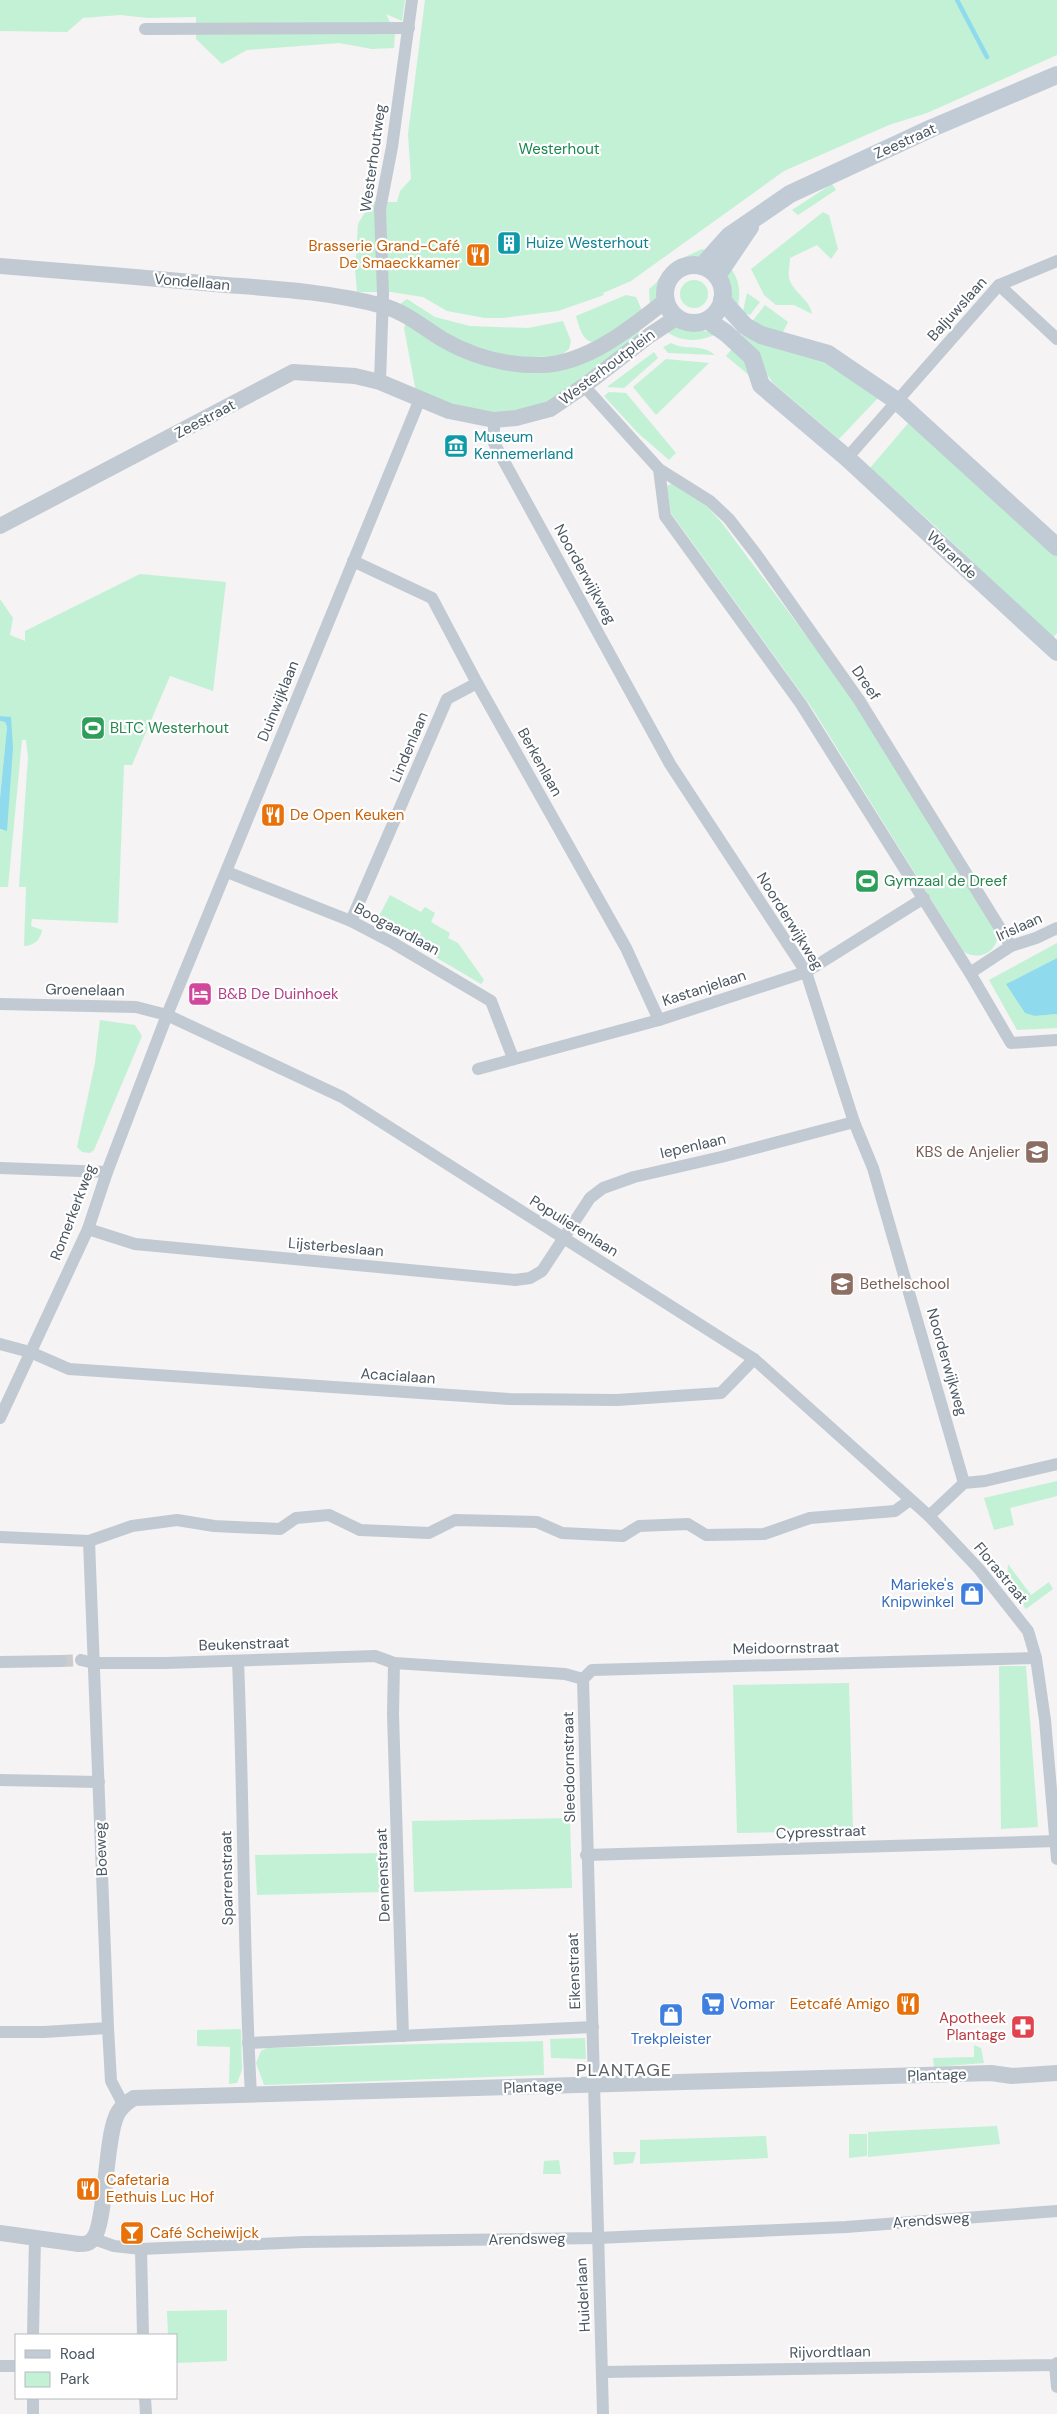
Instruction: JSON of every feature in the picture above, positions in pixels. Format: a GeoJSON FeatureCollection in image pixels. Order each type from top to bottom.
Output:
{"type":"FeatureCollection","features":[{"type":"Feature","properties":{"kind":"main road","name":"Zeestraat"},"geometry":{"type":"LineString","coordinates":[[709,271],[729,236],[778,201],[932,128],[1057,75]]}},
{"type":"Feature","properties":{"kind":"main road"},"geometry":{"type":"LineString","coordinates":[[694,265],[709,271],[721,283],[722,300],[719,309],[707,320],[688,323],[676,318],[668,309],[665,301],[666,284],[677,270],[694,265]]}},
{"type":"Feature","properties":{"kind":"main road"},"geometry":{"type":"LineString","coordinates":[[722,300],[745,326],[761,335],[828,354],[897,402],[1057,547]]}},
{"type":"Feature","properties":{"kind":"main road","name":"Warande"},"geometry":{"type":"LineString","coordinates":[[707,320],[726,333],[752,357],[761,385],[847,458],[1056,650]]}},
{"type":"Feature","properties":{"kind":"street","name":"Westerhoutweg"},"geometry":{"type":"LineString","coordinates":[[380,382],[383,306],[380,209],[392,147],[412,0]]}},
{"type":"Feature","properties":{"kind":"street"},"geometry":{"type":"LineString","coordinates":[[145,29],[409,28]]}},
{"type":"Feature","properties":{"kind":"street","name":"Baljuwslaan"},"geometry":{"type":"LineString","coordinates":[[897,402],[999,285],[1057,261]]}},
{"type":"Feature","properties":{"kind":"street","name":"Vondellaan"},"geometry":{"type":"LineString","coordinates":[[0,266],[298,291],[383,306]]}},
{"type":"Feature","properties":{"kind":"street"},"geometry":{"type":"LineString","coordinates":[[999,285],[1057,339]]}},
{"type":"Feature","properties":{"kind":"street","name":"Westerhoutplein"},"geometry":{"type":"LineString","coordinates":[[383,306],[400,312],[442,339],[472,355],[504,362],[545,365],[582,356],[639,321],[665,301]]}},
{"type":"Feature","properties":{"kind":"street","name":"Westerhoutplein"},"geometry":{"type":"LineString","coordinates":[[420,399],[449,411],[494,420],[516,418],[550,409],[676,318]]}},
{"type":"Feature","properties":{"kind":"street","name":"Zeestraat"},"geometry":{"type":"LineString","coordinates":[[0,526],[293,372],[355,376],[380,382],[420,399]]}},
{"type":"Feature","properties":{"kind":"street","name":"Dreef"},"geometry":{"type":"LineString","coordinates":[[584,386],[659,469],[710,501],[729,519],[756,554],[859,700],[1011,946]]}},
{"type":"Feature","properties":{"kind":"street","name":"Duinwijklaan"},"geometry":{"type":"LineString","coordinates":[[168,1015],[420,399]]}},
{"type":"Feature","properties":{"kind":"street"},"geometry":{"type":"LineString","coordinates":[[847,458],[897,402]]}},
{"type":"Feature","properties":{"kind":"street","name":"Noorderwijkweg"},"geometry":{"type":"LineString","coordinates":[[494,420],[494,443],[670,764],[806,972],[854,1122],[873,1168],[964,1483]]}},
{"type":"Feature","properties":{"kind":"street"},"geometry":{"type":"LineString","coordinates":[[659,469],[665,516],[801,704],[924,898],[1011,1043],[1057,1040]]}},
{"type":"Feature","properties":{"kind":"street","name":"Berkenlaan"},"geometry":{"type":"LineString","coordinates":[[353,561],[432,598],[476,683],[626,948],[659,1020]]}},
{"type":"Feature","properties":{"kind":"street","name":"Lindenlaan"},"geometry":{"type":"LineString","coordinates":[[351,921],[447,699],[476,683]]}},
{"type":"Feature","properties":{"kind":"street","name":"Boogaardlaan"},"geometry":{"type":"LineString","coordinates":[[227,872],[351,921],[394,943],[491,1001],[513,1058]]}},
{"type":"Feature","properties":{"kind":"street","name":"Kastanjelaan"},"geometry":{"type":"LineString","coordinates":[[478,1069],[659,1020],[806,972],[924,898]]}},
{"type":"Feature","properties":{"kind":"street","name":"Irislaan"},"geometry":{"type":"LineString","coordinates":[[970,973],[1011,946],[1036,938],[1057,928]]}},
{"type":"Feature","properties":{"kind":"street","name":"Groenelaan"},"geometry":{"type":"LineString","coordinates":[[0,1004],[136,1007],[168,1015]]}},
{"type":"Feature","properties":{"kind":"street","name":"Romerkerkweg"},"geometry":{"type":"LineString","coordinates":[[0,1418],[88,1229],[107,1172],[168,1015]]}},
{"type":"Feature","properties":{"kind":"street","name":"Populierenlaan"},"geometry":{"type":"LineString","coordinates":[[168,1015],[342,1097],[754,1358],[929,1516]]}},
{"type":"Feature","properties":{"kind":"street","name":"Iepenlaan"},"geometry":{"type":"LineString","coordinates":[[563,1238],[590,1198],[603,1188],[634,1177],[854,1122]]}},
{"type":"Feature","properties":{"kind":"street"},"geometry":{"type":"LineString","coordinates":[[0,1168],[107,1172]]}},
{"type":"Feature","properties":{"kind":"street","name":"Lijsterbeslaan"},"geometry":{"type":"LineString","coordinates":[[88,1229],[135,1244],[515,1280],[530,1278],[542,1271],[563,1238]]}},
{"type":"Feature","properties":{"kind":"street","name":"Acacialaan"},"geometry":{"type":"LineString","coordinates":[[0,1344],[30,1352],[69,1369],[370,1391],[528,1399],[618,1400],[721,1393],[754,1358]]}},
{"type":"Feature","properties":{"kind":"street"},"geometry":{"type":"LineString","coordinates":[[929,1516],[964,1483],[985,1481],[1057,1464]]}},
{"type":"Feature","properties":{"kind":"street"},"geometry":{"type":"LineString","coordinates":[[0,1537],[89,1541],[132,1526],[176,1520],[214,1526],[280,1529],[296,1518],[329,1515],[360,1530],[430,1532],[455,1520],[537,1522],[562,1533],[623,1536],[639,1526],[688,1524],[706,1536],[764,1534],[810,1518],[895,1512],[910,1500]]}},
{"type":"Feature","properties":{"kind":"street","name":"Florastraat"},"geometry":{"type":"LineString","coordinates":[[929,1516],[979,1569],[1028,1631],[1051,1719],[1057,1859]]}},
{"type":"Feature","properties":{"kind":"street","name":"Boeweg"},"geometry":{"type":"LineString","coordinates":[[89,1541],[111,2081],[124,2104]]}},
{"type":"Feature","properties":{"kind":"street","name":"Beukenstraat"},"geometry":{"type":"LineString","coordinates":[[81,1660],[94,1663],[238,1661],[374,1656],[394,1663],[565,1674],[583,1679]]}},
{"type":"Feature","properties":{"kind":"street","name":"Meidoornstraat"},"geometry":{"type":"LineString","coordinates":[[583,1679],[592,1670],[1036,1658]]}},
{"type":"Feature","properties":{"kind":"street"},"geometry":{"type":"LineString","coordinates":[[0,1662],[61,1661]]}},
{"type":"Feature","properties":{"kind":"street","name":"Sparrenstraat"},"geometry":{"type":"LineString","coordinates":[[238,1661],[251,2095]]}},
{"type":"Feature","properties":{"kind":"street","name":"Dennenstraat"},"geometry":{"type":"LineString","coordinates":[[394,1663],[404,2036]]}},
{"type":"Feature","properties":{"kind":"street","name":"Sleedoornstraat"},"geometry":{"type":"LineString","coordinates":[[583,1679],[588,1812],[586,1855]]}},
{"type":"Feature","properties":{"kind":"street"},"geometry":{"type":"LineString","coordinates":[[0,1780],[99,1782]]}},
{"type":"Feature","properties":{"kind":"street","name":"Cypresstraat"},"geometry":{"type":"LineString","coordinates":[[586,1855],[1056,1842]]}},
{"type":"Feature","properties":{"kind":"street","name":"Eikenstraat"},"geometry":{"type":"LineString","coordinates":[[586,1855],[594,2085]]}},
{"type":"Feature","properties":{"kind":"street"},"geometry":{"type":"LineString","coordinates":[[248,2043],[592,2027]]}},
{"type":"Feature","properties":{"kind":"street"},"geometry":{"type":"LineString","coordinates":[[0,2032],[44,2032],[108,2028]]}},
{"type":"Feature","properties":{"kind":"street","name":"Plantage"},"geometry":{"type":"LineString","coordinates":[[124,2104],[134,2098],[147,2096],[251,2095],[1004,2073],[1019,2068],[1057,2062]]}},
{"type":"Feature","properties":{"kind":"street","name":"Plantage"},"geometry":{"type":"LineString","coordinates":[[1004,2073],[1012,2076],[1057,2073]]}},
{"type":"Feature","properties":{"kind":"street","name":"Huiderlaan"},"geometry":{"type":"LineString","coordinates":[[594,2085],[603,2414]]}},
{"type":"Feature","properties":{"kind":"street"},"geometry":{"type":"LineString","coordinates":[[94,2239],[99,2228],[103,2186],[115,2117],[124,2104]]}},
{"type":"Feature","properties":{"kind":"street","name":"Arendsweg"},"geometry":{"type":"LineString","coordinates":[[0,2233],[79,2244],[88,2244],[94,2239],[114,2246],[141,2249],[314,2242],[597,2238],[846,2227],[1057,2212]]}},
{"type":"Feature","properties":{"kind":"street"},"geometry":{"type":"LineString","coordinates":[[33,2334],[35,2237]]}},
{"type":"Feature","properties":{"kind":"street"},"geometry":{"type":"LineString","coordinates":[[141,2249],[144,2334]]}},
{"type":"Feature","properties":{"kind":"street"},"geometry":{"type":"LineString","coordinates":[[1056,2364],[1057,2387]]}},
{"type":"Feature","properties":{"kind":"street","name":"Rijvordtlaan"},"geometry":{"type":"LineString","coordinates":[[603,2372],[1056,2364]]}},
{"type":"Feature","properties":{"kind":"street"},"geometry":{"type":"LineString","coordinates":[[0,2366],[15,2366]]}},
{"type":"Feature","properties":{"kind":"street"},"geometry":{"type":"LineString","coordinates":[[33,2399],[33,2414]]}},
{"type":"Feature","properties":{"kind":"street"},"geometry":{"type":"LineString","coordinates":[[146,2399],[146,2414]]}},
{"type":"Feature","properties":{"kind":"green space"},"geometry":{"type":"Polygon","coordinates":[[[0,0],[405,0],[402,21],[386,14],[395,32],[394,48],[372,49],[339,43],[247,50],[222,64],[196,39],[196,17],[148,18],[120,15],[83,18],[67,32],[0,31],[0,0]]]}},
{"type":"Feature","properties":{"kind":"green space","name":"Westerhout"},"geometry":{"type":"Polygon","coordinates":[[[425,0],[1057,0],[1057,55],[927,113],[889,125],[784,171],[631,281],[603,293],[604,295],[558,311],[503,318],[485,318],[447,311],[423,297],[391,292],[357,292],[355,269],[358,224],[371,202],[397,202],[400,191],[411,179],[408,134],[425,0]]]}},
{"type":"Feature","properties":{"kind":"green space"},"geometry":{"type":"Polygon","coordinates":[[[832,184],[836,190],[798,215],[792,210],[832,184]]]}},
{"type":"Feature","properties":{"kind":"green space"},"geometry":{"type":"Polygon","coordinates":[[[823,212],[829,215],[838,249],[831,259],[817,245],[790,258],[789,278],[794,288],[808,304],[812,314],[794,305],[776,305],[764,295],[751,269],[823,212]]]}},
{"type":"Feature","properties":{"kind":"green space"},"geometry":{"type":"Polygon","coordinates":[[[702,249],[708,251],[677,263],[669,269],[663,278],[654,303],[650,307],[649,289],[670,264],[702,249]]]}},
{"type":"Feature","properties":{"kind":"green space"},"geometry":{"type":"Polygon","coordinates":[[[730,267],[739,287],[737,310],[731,300],[728,289],[730,267]]]}},
{"type":"Feature","properties":{"kind":"green space"},"geometry":{"type":"Polygon","coordinates":[[[694,280],[704,284],[708,294],[704,304],[694,308],[684,304],[680,294],[684,284],[694,280]]]}},
{"type":"Feature","properties":{"kind":"green space"},"geometry":{"type":"Polygon","coordinates":[[[747,293],[760,302],[750,315],[747,314],[744,317],[742,316],[747,293]]]}},
{"type":"Feature","properties":{"kind":"green space"},"geometry":{"type":"Polygon","coordinates":[[[626,295],[636,297],[643,313],[597,343],[588,340],[580,330],[576,316],[626,295]]]}},
{"type":"Feature","properties":{"kind":"green space"},"geometry":{"type":"Polygon","coordinates":[[[407,299],[435,317],[470,326],[528,328],[563,321],[571,341],[569,349],[560,356],[508,358],[461,343],[400,304],[407,299]]]}},
{"type":"Feature","properties":{"kind":"green space"},"geometry":{"type":"Polygon","coordinates":[[[765,305],[788,322],[780,338],[751,323],[765,305]]]}},
{"type":"Feature","properties":{"kind":"green space"},"geometry":{"type":"Polygon","coordinates":[[[406,323],[525,369],[638,330],[642,334],[571,391],[530,409],[486,415],[416,392],[404,328],[406,323]]]}},
{"type":"Feature","properties":{"kind":"green space"},"geometry":{"type":"Polygon","coordinates":[[[676,327],[718,333],[692,340],[678,338],[666,331],[676,327]]]}},
{"type":"Feature","properties":{"kind":"green space"},"geometry":{"type":"Polygon","coordinates":[[[745,331],[823,357],[879,397],[839,439],[773,383],[741,337],[745,331]]]}},
{"type":"Feature","properties":{"kind":"green space"},"geometry":{"type":"Polygon","coordinates":[[[671,343],[682,347],[704,349],[715,355],[668,353],[663,347],[671,343]]]}},
{"type":"Feature","properties":{"kind":"green space"},"geometry":{"type":"Polygon","coordinates":[[[735,345],[742,353],[751,377],[726,356],[735,345]]]}},
{"type":"Feature","properties":{"kind":"green space"},"geometry":{"type":"Polygon","coordinates":[[[654,352],[658,358],[624,388],[607,387],[654,352]]]}},
{"type":"Feature","properties":{"kind":"green space"},"geometry":{"type":"Polygon","coordinates":[[[666,359],[709,363],[656,415],[633,387],[666,359]]]}},
{"type":"Feature","properties":{"kind":"green space"},"geometry":{"type":"Polygon","coordinates":[[[609,392],[626,393],[676,453],[669,460],[638,433],[604,396],[609,392]]]}},
{"type":"Feature","properties":{"kind":"green space"},"geometry":{"type":"Polygon","coordinates":[[[910,421],[1057,555],[1057,633],[1053,638],[934,525],[870,468],[910,421]]]}},
{"type":"Feature","properties":{"kind":"green space"},"geometry":{"type":"Polygon","coordinates":[[[673,483],[702,501],[722,523],[858,705],[998,934],[995,946],[987,953],[976,956],[964,952],[812,708],[671,513],[667,486],[673,483]]]}},
{"type":"Feature","properties":{"kind":"green space","name":"BLTC Westerhout"},"geometry":{"type":"Polygon","coordinates":[[[140,574],[226,582],[213,691],[170,676],[132,765],[124,765],[118,923],[32,919],[31,926],[42,930],[39,939],[28,946],[24,946],[26,887],[19,887],[28,757],[26,740],[22,740],[8,887],[0,887],[0,829],[3,831],[11,718],[0,716],[0,599],[13,618],[10,635],[25,641],[25,631],[140,574]]]}},
{"type":"Feature","properties":{"kind":"green space"},"geometry":{"type":"Polygon","coordinates":[[[0,721],[5,722],[7,727],[0,798],[0,721]]]}},
{"type":"Feature","properties":{"kind":"green space"},"geometry":{"type":"Polygon","coordinates":[[[390,895],[421,912],[425,907],[435,913],[431,922],[450,933],[448,938],[458,943],[484,980],[481,984],[376,922],[390,895]]]}},
{"type":"Feature","properties":{"kind":"green space"},"geometry":{"type":"Polygon","coordinates":[[[1057,943],[1057,958],[1006,984],[1035,1016],[1057,1014],[1057,1028],[1017,1030],[989,980],[1057,943]]]}},
{"type":"Feature","properties":{"kind":"green space"},"geometry":{"type":"Polygon","coordinates":[[[100,1020],[135,1025],[142,1036],[94,1150],[90,1153],[82,1152],[77,1147],[95,1063],[100,1020]]]}},
{"type":"Feature","properties":{"kind":"green space"},"geometry":{"type":"Polygon","coordinates":[[[1057,1481],[1057,1496],[1010,1508],[1014,1525],[994,1530],[984,1498],[1057,1481]]]}},
{"type":"Feature","properties":{"kind":"green space"},"geometry":{"type":"Polygon","coordinates":[[[1008,1564],[1031,1595],[1049,1582],[1053,1589],[1026,1609],[1007,1586],[1008,1564]]]}},
{"type":"Feature","properties":{"kind":"green space"},"geometry":{"type":"Polygon","coordinates":[[[999,1666],[1026,1666],[1038,1827],[1001,1829],[999,1666]]]}},
{"type":"Feature","properties":{"kind":"green space"},"geometry":{"type":"Polygon","coordinates":[[[849,1683],[853,1831],[737,1833],[733,1685],[849,1683]]]}},
{"type":"Feature","properties":{"kind":"green space"},"geometry":{"type":"Polygon","coordinates":[[[570,1818],[572,1888],[414,1892],[412,1821],[570,1818]]]}},
{"type":"Feature","properties":{"kind":"green space"},"geometry":{"type":"Polygon","coordinates":[[[383,1853],[383,1892],[257,1895],[255,1855],[383,1853]]]}},
{"type":"Feature","properties":{"kind":"green space"},"geometry":{"type":"Polygon","coordinates":[[[241,2029],[242,2070],[237,2083],[229,2084],[230,2047],[197,2046],[197,2030],[241,2029]]]}},
{"type":"Feature","properties":{"kind":"green space"},"geometry":{"type":"Polygon","coordinates":[[[585,2038],[586,2059],[551,2058],[550,2039],[585,2038]]]}},
{"type":"Feature","properties":{"kind":"green space"},"geometry":{"type":"Polygon","coordinates":[[[543,2041],[544,2075],[264,2085],[256,2063],[261,2051],[267,2048],[543,2041]]]}},
{"type":"Feature","properties":{"kind":"green space"},"geometry":{"type":"Polygon","coordinates":[[[974,2045],[981,2048],[984,2063],[934,2067],[933,2058],[974,2057],[974,2045]]]}},
{"type":"Feature","properties":{"kind":"green space"},"geometry":{"type":"Polygon","coordinates":[[[997,2126],[1000,2144],[868,2157],[868,2132],[997,2126]]]}},
{"type":"Feature","properties":{"kind":"green space"},"geometry":{"type":"Polygon","coordinates":[[[849,2134],[867,2134],[867,2156],[849,2158],[849,2134]]]}},
{"type":"Feature","properties":{"kind":"green space"},"geometry":{"type":"Polygon","coordinates":[[[766,2136],[768,2158],[640,2164],[640,2140],[766,2136]]]}},
{"type":"Feature","properties":{"kind":"green space"},"geometry":{"type":"Polygon","coordinates":[[[613,2152],[636,2152],[633,2163],[614,2165],[613,2152]]]}},
{"type":"Feature","properties":{"kind":"green space"},"geometry":{"type":"Polygon","coordinates":[[[559,2160],[561,2174],[543,2174],[544,2161],[559,2160]]]}},
{"type":"Feature","properties":{"kind":"green space"},"geometry":{"type":"Polygon","coordinates":[[[227,2310],[227,2361],[178,2363],[178,2334],[168,2334],[167,2311],[227,2310]]]}},
{"type":"Feature","properties":{"kind":"water"},"geometry":{"type":"Polygon","coordinates":[[[0,716],[11,717],[13,748],[7,831],[0,829],[0,798],[7,727],[5,722],[0,721],[0,716]]]}},
{"type":"Feature","properties":{"kind":"water"},"geometry":{"type":"Polygon","coordinates":[[[1057,958],[1057,1014],[1035,1016],[1025,1013],[1006,984],[1057,958]]]}},
{"type":"Feature","properties":{"kind":"waterway"},"geometry":{"type":"LineString","coordinates":[[957,0],[987,57]]}},
{"type":"Feature","properties":{"kind":"tunnel"},"geometry":{"type":"LineString","coordinates":[[61,1661],[81,1660]]}},
{"type":"Feature","properties":{"kind":"place","name":"Huize Westerhout"},"geometry":{"type":"Point","coordinates":[509,243]}},
{"type":"Feature","properties":{"kind":"place","name":"Brasserie Grand-Café De Smaeckkamer"},"geometry":{"type":"Point","coordinates":[478,255]}},
{"type":"Feature","properties":{"kind":"place","name":"Museum Kennemerland"},"geometry":{"type":"Point","coordinates":[456,446]}},
{"type":"Feature","properties":{"kind":"place","name":"BLTC Westerhout"},"geometry":{"type":"Point","coordinates":[93,728]}},
{"type":"Feature","properties":{"kind":"place","name":"De Open Keuken"},"geometry":{"type":"Point","coordinates":[273,815]}},
{"type":"Feature","properties":{"kind":"place","name":"Gymzaal de Dreef"},"geometry":{"type":"Point","coordinates":[867,881]}},
{"type":"Feature","properties":{"kind":"place","name":"B&B De Duinhoek"},"geometry":{"type":"Point","coordinates":[200,994]}},
{"type":"Feature","properties":{"kind":"place","name":"KBS de Anjelier"},"geometry":{"type":"Point","coordinates":[1037,1152]}},
{"type":"Feature","properties":{"kind":"place","name":"Bethelschool"},"geometry":{"type":"Point","coordinates":[842,1284]}},
{"type":"Feature","properties":{"kind":"place","name":"Marieke's Knipwinkel"},"geometry":{"type":"Point","coordinates":[972,1594]}},
{"type":"Feature","properties":{"kind":"place","name":"Vomar"},"geometry":{"type":"Point","coordinates":[713,2004]}},
{"type":"Feature","properties":{"kind":"place","name":"Eetcafé Amigo"},"geometry":{"type":"Point","coordinates":[908,2004]}},
{"type":"Feature","properties":{"kind":"place","name":"Trekpleister"},"geometry":{"type":"Point","coordinates":[671,2015]}},
{"type":"Feature","properties":{"kind":"place","name":"Apotheek Plantage"},"geometry":{"type":"Point","coordinates":[1023,2027]}},
{"type":"Feature","properties":{"kind":"place","name":"Cafetaria Eethuis Luc Hof"},"geometry":{"type":"Point","coordinates":[88,2189]}},
{"type":"Feature","properties":{"kind":"place","name":"Café Scheiwijck"},"geometry":{"type":"Point","coordinates":[132,2233]}},
{"type":"Feature","properties":{"kind":"district","name":"PLANTAGE"},"geometry":{"type":"Point","coordinates":[624,2070]}}]}
